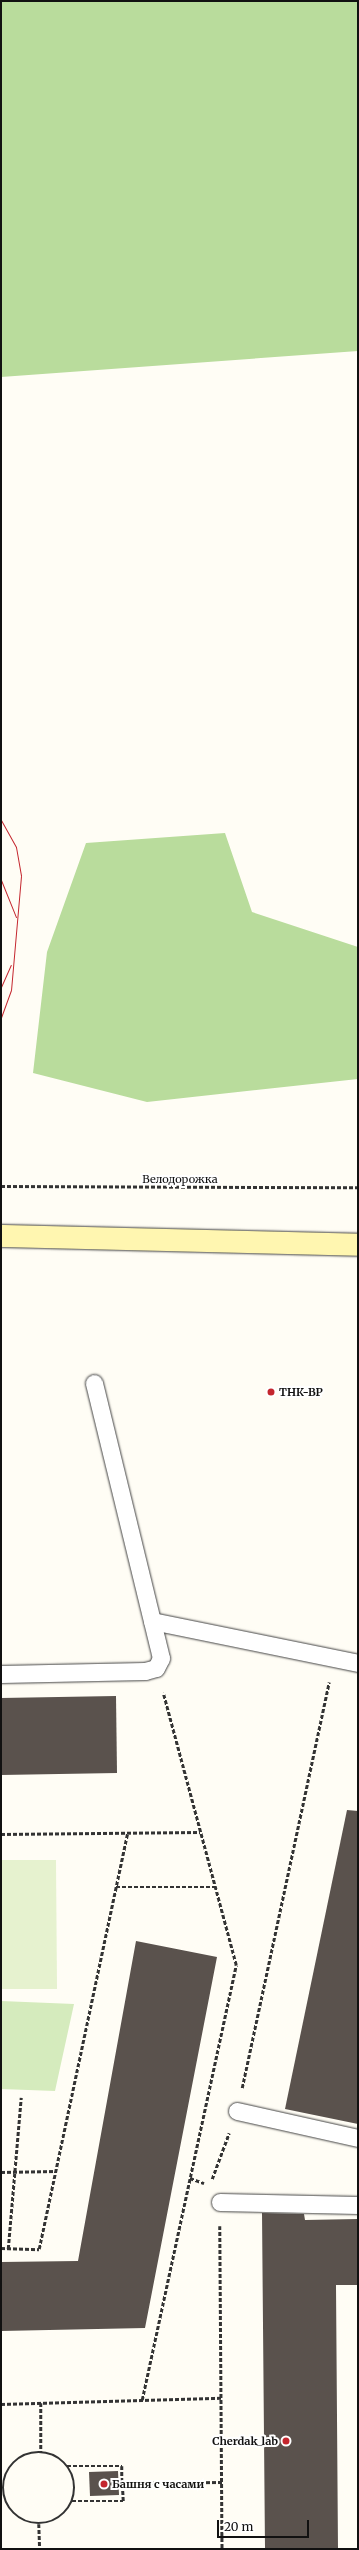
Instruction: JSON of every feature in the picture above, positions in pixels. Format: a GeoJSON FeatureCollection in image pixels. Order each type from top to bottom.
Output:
{"type":"FeatureCollection","features":[{"type":"Feature","properties":{"kind":"main road"},"geometry":{"type":"LineString","coordinates":[[1,1236],[358,1245]]}},
{"type":"Feature","properties":{"kind":"lane"},"geometry":{"type":"LineString","coordinates":[[1,1674],[156,1668],[161,1658],[94,1383]]}},
{"type":"Feature","properties":{"kind":"lane"},"geometry":{"type":"LineString","coordinates":[[152,1621],[358,1663]]}},
{"type":"Feature","properties":{"kind":"lane"},"geometry":{"type":"LineString","coordinates":[[237,2111],[358,2138]]}},
{"type":"Feature","properties":{"kind":"lane"},"geometry":{"type":"LineString","coordinates":[[220,2202],[358,2205]]}},
{"type":"Feature","properties":{"kind":"path","name":"Велодорожка"},"geometry":{"type":"LineString","coordinates":[[1,1186],[358,1187]]}},
{"type":"Feature","properties":{"kind":"path"},"geometry":{"type":"LineString","coordinates":[[210,2185],[237,2111],[334,1658]]}},
{"type":"Feature","properties":{"kind":"path"},"geometry":{"type":"LineString","coordinates":[[142,2400],[236,1965],[156,1668]]}},
{"type":"Feature","properties":{"kind":"path"},"geometry":{"type":"LineString","coordinates":[[1,2248],[39,2249],[128,1832]]}},
{"type":"Feature","properties":{"kind":"path"},"geometry":{"type":"LineString","coordinates":[[1,1834],[200,1832]]}},
{"type":"Feature","properties":{"kind":"path"},"geometry":{"type":"LineString","coordinates":[[116,1887],[215,1887]]}},
{"type":"Feature","properties":{"kind":"path"},"geometry":{"type":"LineString","coordinates":[[8,2248],[21,2098]]}},
{"type":"Feature","properties":{"kind":"path"},"geometry":{"type":"LineString","coordinates":[[1,2172],[56,2171]]}},
{"type":"Feature","properties":{"kind":"path"},"geometry":{"type":"LineString","coordinates":[[220,2202],[222,2549]]}},
{"type":"Feature","properties":{"kind":"path"},"geometry":{"type":"LineString","coordinates":[[1,2404],[222,2398]]}},
{"type":"Feature","properties":{"kind":"path"},"geometry":{"type":"LineString","coordinates":[[41,2403],[41,2452]]}},
{"type":"Feature","properties":{"kind":"path"},"geometry":{"type":"LineString","coordinates":[[67,2466],[74,2482],[72,2501],[62,2516],[39,2524],[17,2517],[9,2509],[2,2487],[5,2475],[19,2458],[41,2452],[67,2466],[122,2466],[123,2501],[72,2501]]}},
{"type":"Feature","properties":{"kind":"path"},"geometry":{"type":"LineString","coordinates":[[122,2483],[222,2482]]}},
{"type":"Feature","properties":{"kind":"path"},"geometry":{"type":"LineString","coordinates":[[39,2524],[40,2549]]}},
{"type":"Feature","properties":{"kind":"green space"},"geometry":{"type":"Polygon","coordinates":[[[1,1],[358,1],[358,351],[1,377],[1,1]]]}},
{"type":"Feature","properties":{"kind":"green space"},"geometry":{"type":"Polygon","coordinates":[[[225,833],[252,912],[358,947],[358,1079],[147,1102],[33,1073],[47,952],[86,843],[225,833]]]}},
{"type":"Feature","properties":{"kind":"green space"},"geometry":{"type":"Polygon","coordinates":[[[1,1860],[56,1860],[57,1989],[1,1989],[1,1860]]]}},
{"type":"Feature","properties":{"kind":"green space"},"geometry":{"type":"Polygon","coordinates":[[[1,2001],[74,2004],[55,2091],[1,2089],[1,2001]]]}},
{"type":"Feature","properties":{"kind":"building"},"geometry":{"type":"Polygon","coordinates":[[[116,1696],[117,1773],[1,1775],[1,1698],[116,1696]]]}},
{"type":"Feature","properties":{"kind":"building"},"geometry":{"type":"Polygon","coordinates":[[[347,1810],[358,1811],[358,2124],[285,2109],[347,1810]]]}},
{"type":"Feature","properties":{"kind":"building"},"geometry":{"type":"Polygon","coordinates":[[[136,1941],[217,1957],[145,2328],[1,2331],[1,2262],[78,2261],[136,1941]]]}},
{"type":"Feature","properties":{"kind":"building"},"geometry":{"type":"Polygon","coordinates":[[[262,2213],[304,2214],[305,2220],[358,2219],[358,2285],[336,2285],[338,2549],[265,2549],[262,2213]]]}},
{"type":"Feature","properties":{"kind":"building","name":"Башня с часами"},"geometry":{"type":"Polygon","coordinates":[[[118,2471],[119,2495],[90,2496],[89,2472],[118,2471]]]}},
{"type":"Feature","properties":{"kind":"tram line"},"geometry":{"type":"LineString","coordinates":[[1,820],[16,847],[21,876],[11,990],[1,1017]]}},
{"type":"Feature","properties":{"kind":"tram line"},"geometry":{"type":"LineString","coordinates":[[1,880],[16,917]]}},
{"type":"Feature","properties":{"kind":"tram line"},"geometry":{"type":"LineString","coordinates":[[1,987],[11,965]]}},
{"type":"Feature","properties":{"kind":"place","name":"ТНК-ВР"},"geometry":{"type":"Point","coordinates":[271,1392]}},
{"type":"Feature","properties":{"kind":"place","name":"Cherdak_lab"},"geometry":{"type":"Point","coordinates":[286,2441]}},
{"type":"Feature","properties":{"kind":"place","name":"Башня с часами"},"geometry":{"type":"Point","coordinates":[104,2484]}}]}
